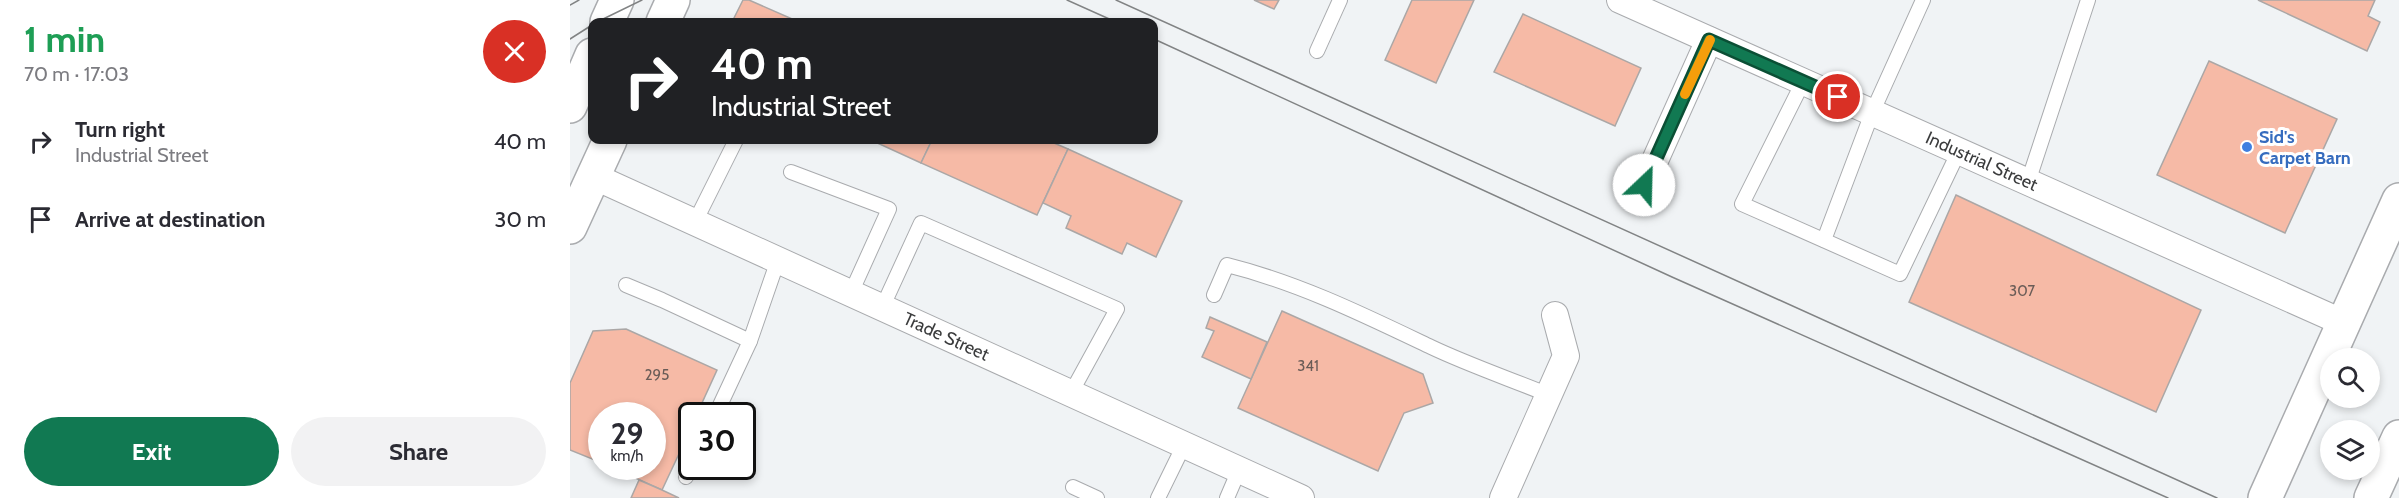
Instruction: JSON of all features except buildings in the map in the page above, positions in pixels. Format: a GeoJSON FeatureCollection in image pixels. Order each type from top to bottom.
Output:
{"type":"FeatureCollection","features":[{"type":"Feature","properties":{"kind":"main road"},"geometry":{"type":"LineString","coordinates":[[609,18],[617,0]]}},
{"type":"Feature","properties":{"kind":"main road"},"geometry":{"type":"LineString","coordinates":[[665,18],[673,0]]}},
{"type":"Feature","properties":{"kind":"main road"},"geometry":{"type":"LineString","coordinates":[[570,106],[588,64]]}},
{"type":"Feature","properties":{"kind":"main road"},"geometry":{"type":"LineString","coordinates":[[570,227],[608,144]]}},
{"type":"Feature","properties":{"kind":"main road"},"geometry":{"type":"LineString","coordinates":[[2265,498],[2399,200]]}},
{"type":"Feature","properties":{"kind":"main road"},"geometry":{"type":"LineString","coordinates":[[2371,498],[2399,437]]}},
{"type":"Feature","properties":{"kind":"street","name":"Industrial Street"},"geometry":{"type":"LineString","coordinates":[[1620,0],[2344,323]]}},
{"type":"Feature","properties":{"kind":"street"},"geometry":{"type":"LineString","coordinates":[[1644,185],[1709,40]]}},
{"type":"Feature","properties":{"kind":"street","name":"Trade Street"},"geometry":{"type":"LineString","coordinates":[[593,176],[1301,498]]}},
{"type":"Feature","properties":{"kind":"street"},"geometry":{"type":"LineString","coordinates":[[1503,498],[1566,356],[1556,315]]}},
{"type":"Feature","properties":{"kind":"lane"},"geometry":{"type":"LineString","coordinates":[[1317,51],[1340,0]]}},
{"type":"Feature","properties":{"kind":"lane"},"geometry":{"type":"LineString","coordinates":[[1824,240],[1872,113],[1923,0]]}},
{"type":"Feature","properties":{"kind":"lane"},"geometry":{"type":"LineString","coordinates":[[2028,182],[2088,0]]}},
{"type":"Feature","properties":{"kind":"lane"},"geometry":{"type":"LineString","coordinates":[[1803,82],[1742,204],[1900,274],[1959,152]]}},
{"type":"Feature","properties":{"kind":"lane"},"geometry":{"type":"LineString","coordinates":[[695,222],[734,144]]}},
{"type":"Feature","properties":{"kind":"lane"},"geometry":{"type":"LineString","coordinates":[[791,172],[889,209],[851,293]]}},
{"type":"Feature","properties":{"kind":"lane"},"geometry":{"type":"LineString","coordinates":[[882,308],[921,223],[1117,309],[1071,393]]}},
{"type":"Feature","properties":{"kind":"lane"},"geometry":{"type":"LineString","coordinates":[[722,402],[750,341],[778,260]]}},
{"type":"Feature","properties":{"kind":"lane"},"geometry":{"type":"LineString","coordinates":[[1214,295],[1227,265],[1262,273],[1348,308],[1431,347],[1550,395]]}},
{"type":"Feature","properties":{"kind":"lane"},"geometry":{"type":"LineString","coordinates":[[626,285],[750,341]]}},
{"type":"Feature","properties":{"kind":"lane"},"geometry":{"type":"LineString","coordinates":[[1158,498],[1184,445]]}},
{"type":"Feature","properties":{"kind":"lane"},"geometry":{"type":"LineString","coordinates":[[1227,498],[1239,470]]}},
{"type":"Feature","properties":{"kind":"lane"},"geometry":{"type":"LineString","coordinates":[[1073,487],[1097,498]]}},
{"type":"Feature","properties":{"kind":"tram line"},"geometry":{"type":"LineString","coordinates":[[570,5],[579,0]]}},
{"type":"Feature","properties":{"kind":"tram line"},"geometry":{"type":"LineString","coordinates":[[605,18],[642,0]]}},
{"type":"Feature","properties":{"kind":"tram line"},"geometry":{"type":"LineString","coordinates":[[1067,0],[1107,18]]}},
{"type":"Feature","properties":{"kind":"tram line"},"geometry":{"type":"LineString","coordinates":[[1116,0],[1156,18]]}},
{"type":"Feature","properties":{"kind":"tram line"},"geometry":{"type":"LineString","coordinates":[[1158,19],[2217,498]]}},
{"type":"Feature","properties":{"kind":"tram line"},"geometry":{"type":"LineString","coordinates":[[570,39],[588,28]]}},
{"type":"Feature","properties":{"kind":"tram line"},"geometry":{"type":"LineString","coordinates":[[1158,41],[1672,277],[2168,498]]}},
{"type":"Feature","properties":{"kind":"slow traffic"},"geometry":{"type":"LineString","coordinates":[[1685,94],[1710,40]]}},
{"type":"Feature","properties":{"kind":"place","name":"Sid's Carpet Barn"},"geometry":{"type":"Point","coordinates":[2247,147]}},
{"type":"Feature","properties":{"kind":"route"},"geometry":{"type":"LineString","coordinates":[[1644,185],[1709,40],[1838,97]]}}]}
